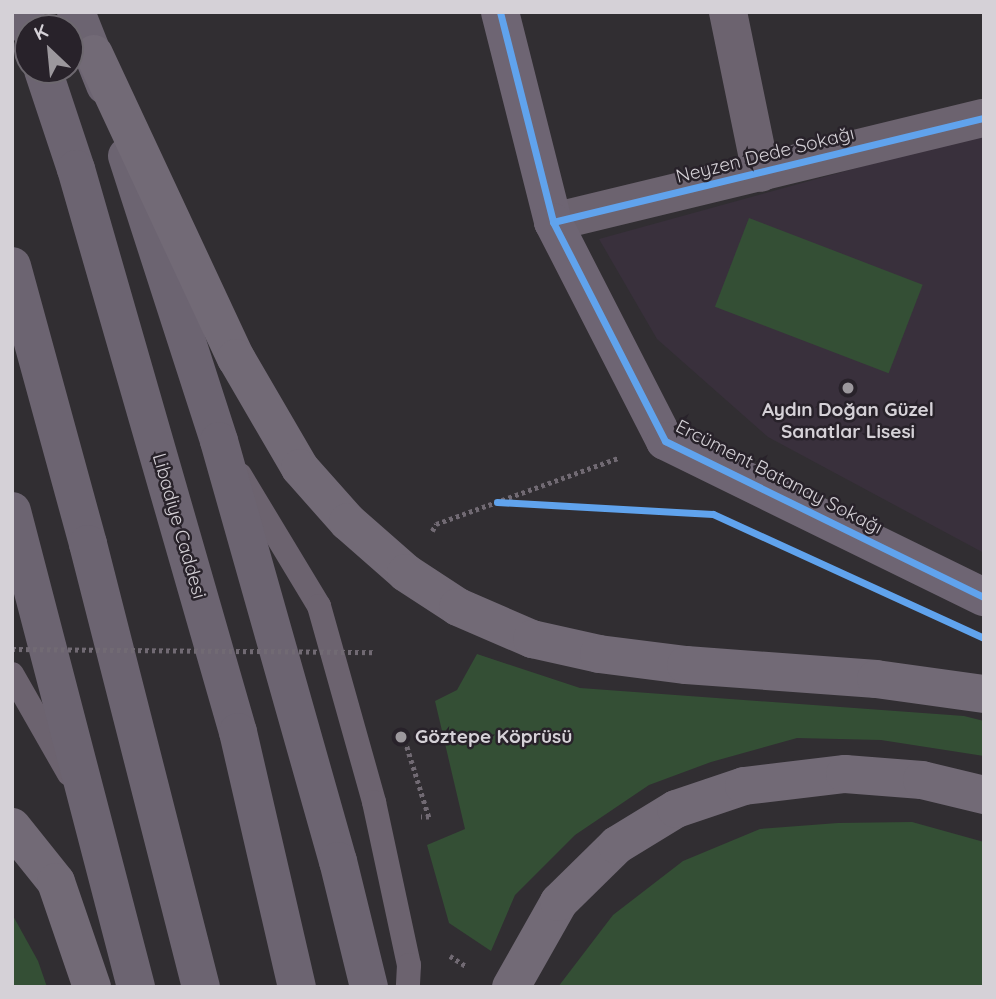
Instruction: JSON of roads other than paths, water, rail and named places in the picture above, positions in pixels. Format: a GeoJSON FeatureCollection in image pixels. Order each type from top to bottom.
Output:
{"type":"FeatureCollection","features":[{"type":"Feature","properties":{"kind":"highway"},"geometry":{"type":"LineString","coordinates":[[94,54],[236,358],[300,468],[348,522],[406,573],[470,613],[532,639],[599,654],[686,665],[876,679],[984,694]]}},
{"type":"Feature","properties":{"kind":"highway"},"geometry":{"type":"LineString","coordinates":[[511,987],[559,902],[617,845],[676,809],[744,786],[845,774],[922,780],[984,795]]}},
{"type":"Feature","properties":{"kind":"highway"},"geometry":{"type":"LineString","coordinates":[[12,827],[56,883],[92,987]]}},
{"type":"Feature","properties":{"kind":"main road"},"geometry":{"type":"LineString","coordinates":[[76,12],[94,54],[219,441],[338,861],[369,987]]}},
{"type":"Feature","properties":{"kind":"main road","name":"Libadiye Caddesi"},"geometry":{"type":"LineString","coordinates":[[48,84],[76,169],[238,732],[297,987]]}},
{"type":"Feature","properties":{"kind":"main road"},"geometry":{"type":"LineString","coordinates":[[12,266],[92,557],[201,987]]}},
{"type":"Feature","properties":{"kind":"main road"},"geometry":{"type":"LineString","coordinates":[[12,511],[94,816],[136,987]]}},
{"type":"Feature","properties":{"kind":"street","name":"Ercüment Batanay Sokağı"},"geometry":{"type":"LineString","coordinates":[[500,12],[553,222],[665,441],[984,597]]}},
{"type":"Feature","properties":{"kind":"street"},"geometry":{"type":"LineString","coordinates":[[728,12],[761,173]]}},
{"type":"Feature","properties":{"kind":"street","name":"Neyzen Dede Sokağı"},"geometry":{"type":"LineString","coordinates":[[553,222],[984,118]]}},
{"type":"Feature","properties":{"kind":"lane"},"geometry":{"type":"LineString","coordinates":[[219,441],[319,606],[374,802],[409,965],[408,987]]}},
{"type":"Feature","properties":{"kind":"lane"},"geometry":{"type":"LineString","coordinates":[[12,674],[94,816]]}},
{"type":"Feature","properties":{"kind":"place","name":"Aydın Doğan Güzel Sanatlar Lisesi"},"geometry":{"type":"Point","coordinates":[848,388]}},
{"type":"Feature","properties":{"kind":"place","name":"Göztepe Köprüsü"},"geometry":{"type":"Point","coordinates":[401,737]}}]}
